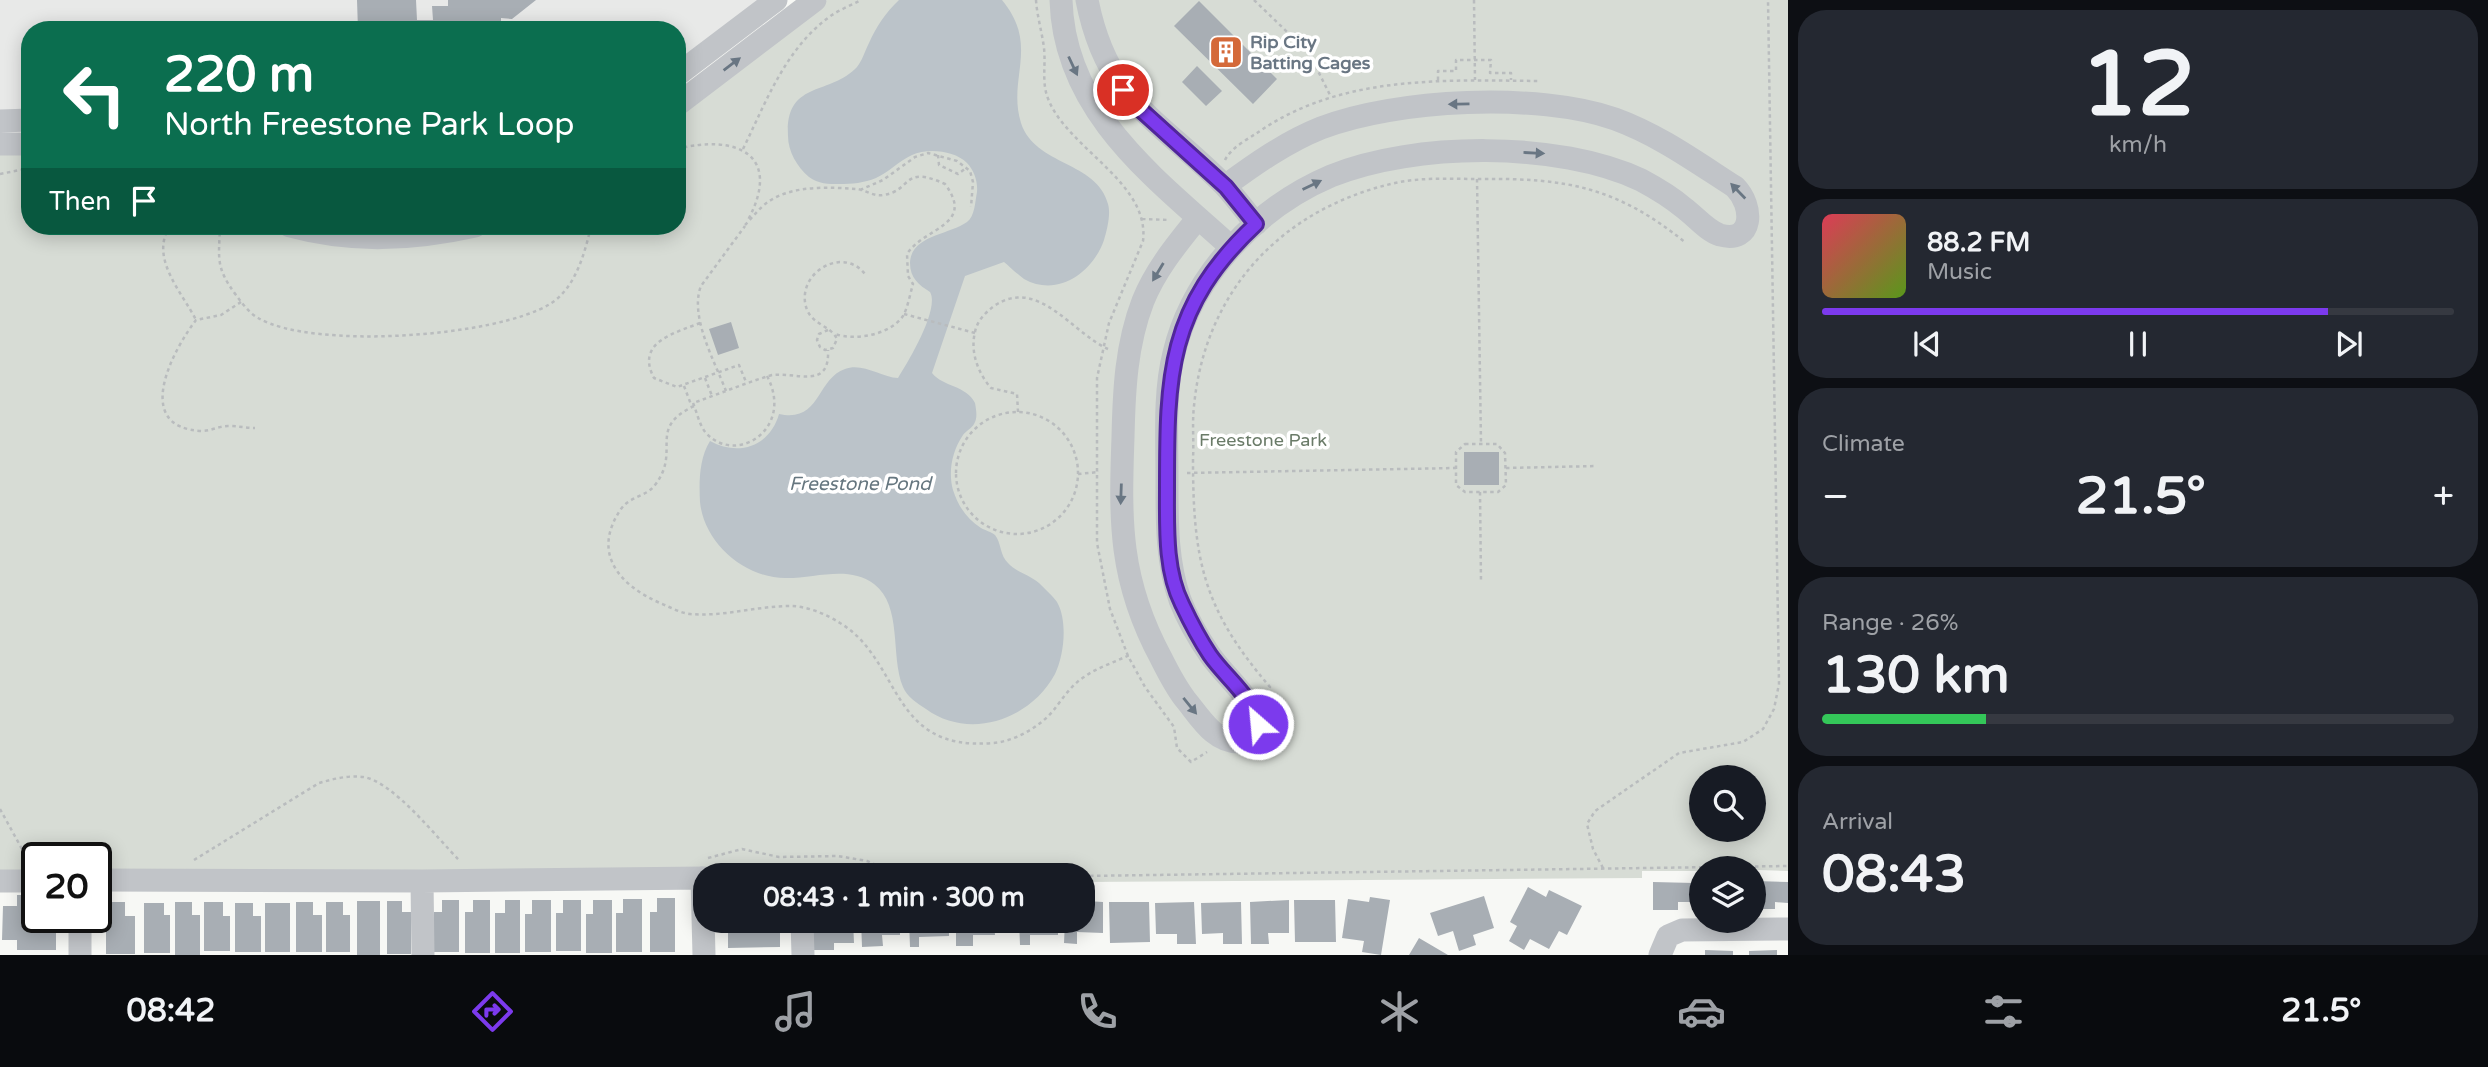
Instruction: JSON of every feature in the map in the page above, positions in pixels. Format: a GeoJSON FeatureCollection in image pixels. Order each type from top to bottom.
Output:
{"type":"FeatureCollection","features":[{"type":"Feature","properties":{"kind":"street"},"geometry":{"type":"LineString","coordinates":[[686,68],[775,0]]}},
{"type":"Feature","properties":{"kind":"street"},"geometry":{"type":"LineString","coordinates":[[686,98],[816,0]]}},
{"type":"Feature","properties":{"kind":"street"},"geometry":{"type":"LineString","coordinates":[[1061,0],[1067,53],[1100,116],[1118,141],[1231,247]]}},
{"type":"Feature","properties":{"kind":"street"},"geometry":{"type":"LineString","coordinates":[[1087,0],[1100,46],[1123,90],[1142,111],[1226,187],[1256,224]]}},
{"type":"Feature","properties":{"kind":"street"},"geometry":{"type":"LineString","coordinates":[[1193,213],[1155,274],[1132,337],[1125,396],[1121,512],[1123,544],[1140,617],[1178,690],[1212,731],[1226,742],[1240,742],[1258,724],[1254,709],[1210,655],[1181,602],[1167,536],[1167,418],[1174,352],[1188,315],[1204,284],[1231,247],[1299,191],[1348,170],[1398,157],[1436,153],[1538,153],[1591,162],[1625,173],[1657,189],[1718,234],[1732,236],[1743,230],[1748,220],[1749,208],[1744,196],[1735,187],[1639,128],[1580,110],[1509,103],[1434,105],[1361,115],[1320,128],[1280,147],[1226,187]]}},
{"type":"Feature","properties":{"kind":"street"},"geometry":{"type":"LineString","coordinates":[[0,121],[21,120]]}},
{"type":"Feature","properties":{"kind":"street"},"geometry":{"type":"LineString","coordinates":[[0,144],[21,144]]}},
{"type":"Feature","properties":{"kind":"street"},"geometry":{"type":"LineString","coordinates":[[335,235],[378,239],[427,235]]}},
{"type":"Feature","properties":{"kind":"street"},"geometry":{"type":"LineString","coordinates":[[112,880],[422,881],[693,872]]}},
{"type":"Feature","properties":{"kind":"street"},"geometry":{"type":"LineString","coordinates":[[0,881],[21,876]]}},
{"type":"Feature","properties":{"kind":"street"},"geometry":{"type":"LineString","coordinates":[[422,881],[423,955]]}},
{"type":"Feature","properties":{"kind":"street"},"geometry":{"type":"LineString","coordinates":[[1664,946],[1690,929],[1788,929]]}},
{"type":"Feature","properties":{"kind":"street"},"geometry":{"type":"LineString","coordinates":[[80,933],[80,955]]}},
{"type":"Feature","properties":{"kind":"street"},"geometry":{"type":"LineString","coordinates":[[704,933],[704,955]]}},
{"type":"Feature","properties":{"kind":"street"},"geometry":{"type":"LineString","coordinates":[[802,933],[803,955]]}},
{"type":"Feature","properties":{"kind":"path"},"geometry":{"type":"LineString","coordinates":[[743,149],[765,97],[798,49],[833,14],[861,0]]}},
{"type":"Feature","properties":{"kind":"path"},"geometry":{"type":"LineString","coordinates":[[1036,0],[1044,50],[1042,79],[1049,102],[1071,134],[1114,175],[1142,219],[1143,241],[1121,291],[1096,392],[1097,543],[1102,577],[1130,655],[1163,715],[1174,727],[1177,748],[1184,758],[1191,762],[1212,749]]}},
{"type":"Feature","properties":{"kind":"path"},"geometry":{"type":"LineString","coordinates":[[1254,0],[1309,52],[1331,97]]}},
{"type":"Feature","properties":{"kind":"path"},"geometry":{"type":"LineString","coordinates":[[1474,0],[1475,80]]}},
{"type":"Feature","properties":{"kind":"path"},"geometry":{"type":"LineString","coordinates":[[1603,868],[1593,849],[1587,824],[1595,811],[1679,753],[1743,743],[1763,729],[1774,709],[1779,684],[1768,0]]}},
{"type":"Feature","properties":{"kind":"path"},"geometry":{"type":"LineString","coordinates":[[1438,80],[1438,71],[1456,71],[1456,60],[1490,60],[1490,73],[1511,73],[1511,80]]}},
{"type":"Feature","properties":{"kind":"path"},"geometry":{"type":"LineString","coordinates":[[686,148],[718,143],[743,149],[755,162],[759,178],[755,201],[746,225]]}},
{"type":"Feature","properties":{"kind":"path"},"geometry":{"type":"LineString","coordinates":[[860,190],[883,180],[915,157],[928,153],[957,160],[970,171],[973,182],[971,207]]}},
{"type":"Feature","properties":{"kind":"path"},"geometry":{"type":"LineString","coordinates":[[937,155],[939,165],[958,174],[966,168]]}},
{"type":"Feature","properties":{"kind":"path"},"geometry":{"type":"LineString","coordinates":[[0,174],[21,170]]}},
{"type":"Feature","properties":{"kind":"path"},"geometry":{"type":"LineString","coordinates":[[726,391],[696,306],[701,286],[746,225],[768,202],[804,189],[860,190],[884,195],[896,190],[906,180],[922,175],[945,184],[953,194],[955,202],[950,221],[922,238],[907,254],[908,276],[913,284],[904,314],[887,328],[871,334],[835,334],[818,325],[808,312],[806,294],[811,277],[823,266],[838,262],[853,264],[866,274]]}},
{"type":"Feature","properties":{"kind":"path"},"geometry":{"type":"LineString","coordinates":[[1477,179],[1481,444]]}},
{"type":"Feature","properties":{"kind":"path"},"geometry":{"type":"LineString","coordinates":[[1262,697],[1270,687],[1231,638],[1204,580],[1194,519],[1193,472],[1194,407],[1203,355],[1220,313],[1258,257],[1293,226],[1351,195],[1398,183],[1477,179],[1551,181],[1593,189],[1639,208],[1686,243]]}},
{"type":"Feature","properties":{"kind":"path"},"geometry":{"type":"LineString","coordinates":[[1142,219],[1169,220],[1193,213]]}},
{"type":"Feature","properties":{"kind":"path"},"geometry":{"type":"LineString","coordinates":[[167,235],[164,246],[166,267],[196,320]]}},
{"type":"Feature","properties":{"kind":"path"},"geometry":{"type":"LineString","coordinates":[[219,235],[218,260],[224,281],[256,317],[322,333],[407,336],[449,332],[489,324],[550,305],[577,271],[588,235]]}},
{"type":"Feature","properties":{"kind":"path"},"geometry":{"type":"LineString","coordinates":[[1018,412],[1017,394],[992,388],[977,363],[975,333],[980,320],[998,303],[1023,298],[1052,307],[1087,338],[1106,348]]}},
{"type":"Feature","properties":{"kind":"path"},"geometry":{"type":"LineString","coordinates":[[241,302],[221,315],[196,320],[182,339],[166,373],[162,390],[165,410],[178,424],[201,431],[227,426],[256,428]]}},
{"type":"Feature","properties":{"kind":"path"},"geometry":{"type":"LineString","coordinates":[[904,314],[975,333]]}},
{"type":"Feature","properties":{"kind":"path"},"geometry":{"type":"LineString","coordinates":[[700,323],[662,338],[654,345],[650,356],[650,370],[654,378],[666,385],[684,386],[739,365],[746,384]]}},
{"type":"Feature","properties":{"kind":"path"},"geometry":{"type":"LineString","coordinates":[[828,330],[819,334],[817,340],[820,347],[828,350]]}},
{"type":"Feature","properties":{"kind":"path"},"geometry":{"type":"LineString","coordinates":[[835,334],[836,344],[828,350],[827,365],[820,374],[812,377],[787,374],[766,376],[693,403],[693,407],[681,412],[671,421],[668,428],[667,460],[656,484],[646,493],[630,499],[612,526],[610,547],[613,565],[624,582],[640,594],[686,614],[707,615],[790,606],[824,614],[861,639],[908,712],[930,730],[952,742],[990,744],[1010,739],[1038,724],[1084,677],[1130,655]]}},
{"type":"Feature","properties":{"kind":"path"},"geometry":{"type":"LineString","coordinates":[[684,386],[703,428],[712,438],[726,444],[749,441],[763,434],[773,420],[775,401],[766,376]]}},
{"type":"Feature","properties":{"kind":"path"},"geometry":{"type":"LineString","coordinates":[[705,378],[712,396]]}},
{"type":"Feature","properties":{"kind":"path"},"geometry":{"type":"LineString","coordinates":[[1018,412],[1042,417],[1064,434],[1074,452],[1078,474],[1077,486],[1069,505],[1054,521],[1025,533],[1000,531],[989,527],[971,513],[960,494],[956,467],[962,446],[980,424],[998,415],[1018,412]]}},
{"type":"Feature","properties":{"kind":"path"},"geometry":{"type":"LineString","coordinates":[[1465,444],[1497,444],[1505,453],[1506,485],[1498,492],[1465,492],[1457,485],[1456,468],[1456,452],[1465,444]]}},
{"type":"Feature","properties":{"kind":"path"},"geometry":{"type":"LineString","coordinates":[[1506,468],[1597,466]]}},
{"type":"Feature","properties":{"kind":"path"},"geometry":{"type":"LineString","coordinates":[[1187,473],[1456,468]]}},
{"type":"Feature","properties":{"kind":"path"},"geometry":{"type":"LineString","coordinates":[[1078,474],[1098,472]]}},
{"type":"Feature","properties":{"kind":"path"},"geometry":{"type":"LineString","coordinates":[[1480,492],[1482,582]]}},
{"type":"Feature","properties":{"kind":"path"},"geometry":{"type":"LineString","coordinates":[[188,865],[319,783],[339,778],[365,777],[384,786],[462,863]]}},
{"type":"Feature","properties":{"kind":"path"},"geometry":{"type":"LineString","coordinates":[[0,809],[21,850]]}},
{"type":"Feature","properties":{"kind":"path"},"geometry":{"type":"LineString","coordinates":[[718,863],[741,849],[779,856],[838,856],[869,863]]}},
{"type":"Feature","properties":{"kind":"path"},"geometry":{"type":"LineString","coordinates":[[1095,876],[1788,866]]}},
{"type":"Feature","properties":{"kind":"shaded area"},"geometry":{"type":"Polygon","coordinates":[[[0,0],[761,0],[686,57],[686,21],[21,21],[21,112],[0,112],[0,0]]]}},
{"type":"Feature","properties":{"kind":"green space","name":"Freestone Park"},"geometry":{"type":"Polygon","coordinates":[[[827,0],[1788,0],[1788,871],[1766,870],[1766,856],[1689,856],[1689,871],[1642,871],[1642,878],[1095,882],[1095,863],[693,863],[693,870],[112,874],[112,842],[21,842],[21,874],[0,874],[0,152],[21,152],[21,235],[292,235],[303,238],[446,241],[468,235],[686,235],[686,108],[827,0]]]}},
{"type":"Feature","properties":{"kind":"water","name":"Freestone Pond"},"geometry":{"type":"Polygon","coordinates":[[[899,0],[1002,0],[1019,32],[1021,47],[1018,107],[1021,123],[1028,137],[1039,148],[1092,179],[1102,190],[1109,208],[1106,232],[1099,252],[1073,279],[1049,285],[1037,284],[1024,279],[1004,262],[965,276],[932,373],[966,393],[975,403],[975,422],[959,441],[952,462],[953,490],[958,501],[971,521],[995,535],[1008,563],[1035,580],[1053,597],[1063,619],[1061,658],[1055,674],[1044,690],[1031,703],[1015,713],[980,724],[943,719],[907,694],[899,675],[889,605],[874,584],[854,575],[787,578],[756,572],[729,556],[718,544],[703,517],[700,502],[702,463],[710,441],[732,448],[752,446],[768,434],[779,414],[793,415],[803,412],[817,399],[828,382],[845,369],[858,367],[898,378],[922,335],[931,310],[930,292],[913,277],[910,263],[912,254],[924,241],[967,222],[973,213],[977,188],[974,173],[955,155],[933,151],[918,153],[907,157],[876,178],[839,184],[812,179],[791,153],[788,142],[789,118],[794,106],[801,97],[846,76],[857,67],[878,26],[899,0]]]}},
{"type":"Feature","properties":{"kind":"building"},"geometry":{"type":"Polygon","coordinates":[[[357,0],[416,0],[417,20],[433,20],[432,6],[448,6],[448,0],[536,0],[512,19],[501,18],[501,21],[358,21],[357,0]]]}},
{"type":"Feature","properties":{"kind":"building","name":"Rip City Batting Cages"},"geometry":{"type":"Polygon","coordinates":[[[1199,1],[1277,79],[1253,104],[1174,26],[1199,1]]]}},
{"type":"Feature","properties":{"kind":"building"},"geometry":{"type":"Polygon","coordinates":[[[1197,66],[1222,91],[1206,106],[1182,82],[1197,66]]]}},
{"type":"Feature","properties":{"kind":"building"},"geometry":{"type":"Polygon","coordinates":[[[731,322],[739,348],[718,355],[709,329],[731,322]]]}},
{"type":"Feature","properties":{"kind":"building"},"geometry":{"type":"Polygon","coordinates":[[[1464,452],[1499,452],[1499,485],[1464,485],[1464,452]]]}},
{"type":"Feature","properties":{"kind":"building"},"geometry":{"type":"Polygon","coordinates":[[[1766,881],[1788,882],[1788,903],[1775,902],[1775,909],[1766,909],[1766,881]]]}},
{"type":"Feature","properties":{"kind":"building"},"geometry":{"type":"Polygon","coordinates":[[[1653,882],[1689,883],[1689,902],[1678,902],[1678,910],[1653,910],[1653,882]]]}},
{"type":"Feature","properties":{"kind":"building"},"geometry":{"type":"Polygon","coordinates":[[[1528,887],[1546,897],[1549,890],[1582,906],[1567,935],[1559,931],[1549,949],[1530,939],[1524,950],[1509,941],[1517,926],[1510,922],[1528,887]]]}},
{"type":"Feature","properties":{"kind":"building"},"geometry":{"type":"Polygon","coordinates":[[[17,895],[21,895],[21,933],[56,933],[56,950],[17,950],[17,940],[2,940],[3,906],[17,906],[17,895]]]}},
{"type":"Feature","properties":{"kind":"building"},"geometry":{"type":"Polygon","coordinates":[[[1484,896],[1494,928],[1473,935],[1476,945],[1459,951],[1453,931],[1438,936],[1430,913],[1484,896]]]}},
{"type":"Feature","properties":{"kind":"building"},"geometry":{"type":"Polygon","coordinates":[[[1370,897],[1390,900],[1381,955],[1362,952],[1364,941],[1342,938],[1348,899],[1369,902],[1370,897]]]}},
{"type":"Feature","properties":{"kind":"building"},"geometry":{"type":"Polygon","coordinates":[[[657,898],[675,898],[675,952],[650,952],[650,912],[657,912],[657,898]]]}},
{"type":"Feature","properties":{"kind":"building"},"geometry":{"type":"Polygon","coordinates":[[[623,899],[642,899],[642,952],[616,952],[616,913],[623,913],[623,899]]]}},
{"type":"Feature","properties":{"kind":"building"},"geometry":{"type":"Polygon","coordinates":[[[442,900],[459,900],[459,952],[434,952],[434,912],[442,912],[442,900]]]}},
{"type":"Feature","properties":{"kind":"building"},"geometry":{"type":"Polygon","coordinates":[[[473,900],[490,900],[490,953],[465,953],[465,912],[473,912],[473,900]]]}},
{"type":"Feature","properties":{"kind":"building"},"geometry":{"type":"Polygon","coordinates":[[[505,900],[520,900],[520,953],[495,953],[495,913],[505,913],[505,900]]]}},
{"type":"Feature","properties":{"kind":"building"},"geometry":{"type":"Polygon","coordinates":[[[532,900],[551,900],[551,952],[525,952],[525,914],[532,914],[532,900]]]}},
{"type":"Feature","properties":{"kind":"building"},"geometry":{"type":"Polygon","coordinates":[[[563,900],[581,900],[581,951],[556,951],[556,913],[563,913],[563,900]]]}},
{"type":"Feature","properties":{"kind":"building"},"geometry":{"type":"Polygon","coordinates":[[[593,900],[612,900],[612,953],[586,953],[586,914],[593,914],[593,900]]]}},
{"type":"Feature","properties":{"kind":"building"},"geometry":{"type":"Polygon","coordinates":[[[1289,900],[1289,933],[1268,933],[1269,944],[1251,944],[1250,902],[1289,900]]]}},
{"type":"Feature","properties":{"kind":"building"},"geometry":{"type":"Polygon","coordinates":[[[1294,900],[1335,900],[1336,942],[1295,942],[1294,900]]]}},
{"type":"Feature","properties":{"kind":"building"},"geometry":{"type":"Polygon","coordinates":[[[357,901],[380,901],[380,955],[357,955],[357,901]]]}},
{"type":"Feature","properties":{"kind":"building"},"geometry":{"type":"Polygon","coordinates":[[[387,901],[402,901],[402,912],[411,912],[411,954],[387,954],[387,901]]]}},
{"type":"Feature","properties":{"kind":"building"},"geometry":{"type":"Polygon","coordinates":[[[112,902],[125,902],[125,916],[135,916],[135,954],[106,954],[106,933],[112,933],[112,902]]]}},
{"type":"Feature","properties":{"kind":"building"},"geometry":{"type":"Polygon","coordinates":[[[175,902],[192,902],[192,915],[200,915],[200,955],[175,955],[175,902]]]}},
{"type":"Feature","properties":{"kind":"building"},"geometry":{"type":"Polygon","coordinates":[[[204,902],[223,902],[223,916],[230,916],[230,951],[204,951],[204,902]]]}},
{"type":"Feature","properties":{"kind":"building"},"geometry":{"type":"Polygon","coordinates":[[[296,902],[313,902],[313,915],[322,915],[322,952],[296,952],[296,902]]]}},
{"type":"Feature","properties":{"kind":"building"},"geometry":{"type":"Polygon","coordinates":[[[326,902],[343,902],[343,915],[350,915],[350,952],[326,952],[326,902]]]}},
{"type":"Feature","properties":{"kind":"building"},"geometry":{"type":"Polygon","coordinates":[[[1095,902],[1103,902],[1103,933],[1095,933],[1095,902]]]}},
{"type":"Feature","properties":{"kind":"building"},"geometry":{"type":"Polygon","coordinates":[[[1109,902],[1149,902],[1150,942],[1110,943],[1109,902]]]}},
{"type":"Feature","properties":{"kind":"building"},"geometry":{"type":"Polygon","coordinates":[[[1194,902],[1196,944],[1177,944],[1177,934],[1156,934],[1155,903],[1194,902]]]}},
{"type":"Feature","properties":{"kind":"building"},"geometry":{"type":"Polygon","coordinates":[[[1241,902],[1242,944],[1223,944],[1223,933],[1202,934],[1201,903],[1241,902]]]}},
{"type":"Feature","properties":{"kind":"building"},"geometry":{"type":"Polygon","coordinates":[[[144,903],[164,903],[164,915],[170,915],[170,953],[144,953],[144,903]]]}},
{"type":"Feature","properties":{"kind":"building"},"geometry":{"type":"Polygon","coordinates":[[[235,903],[253,903],[253,916],[261,916],[261,952],[235,952],[235,903]]]}},
{"type":"Feature","properties":{"kind":"building"},"geometry":{"type":"Polygon","coordinates":[[[265,903],[290,903],[290,952],[265,952],[265,903]]]}},
{"type":"Feature","properties":{"kind":"building"},"geometry":{"type":"Polygon","coordinates":[[[728,933],[780,933],[780,947],[728,948],[728,933]]]}},
{"type":"Feature","properties":{"kind":"building"},"geometry":{"type":"Polygon","coordinates":[[[811,933],[854,933],[854,943],[834,943],[834,950],[811,950],[811,933]]]}},
{"type":"Feature","properties":{"kind":"building"},"geometry":{"type":"Polygon","coordinates":[[[861,933],[900,933],[882,935],[883,946],[862,947],[861,933]]]}},
{"type":"Feature","properties":{"kind":"building"},"geometry":{"type":"Polygon","coordinates":[[[909,933],[949,933],[949,936],[919,937],[919,947],[910,947],[909,933]]]}},
{"type":"Feature","properties":{"kind":"building"},"geometry":{"type":"Polygon","coordinates":[[[956,933],[995,933],[973,935],[973,946],[956,946],[956,933]]]}},
{"type":"Feature","properties":{"kind":"building"},"geometry":{"type":"Polygon","coordinates":[[[1020,933],[1058,933],[1030,935],[1030,945],[1020,945],[1020,933]]]}},
{"type":"Feature","properties":{"kind":"building"},"geometry":{"type":"Polygon","coordinates":[[[1064,933],[1077,933],[1077,944],[1064,943],[1064,933]]]}},
{"type":"Feature","properties":{"kind":"building"},"geometry":{"type":"Polygon","coordinates":[[[1419,938],[1448,955],[1409,955],[1419,938]]]}},
{"type":"Feature","properties":{"kind":"building"},"geometry":{"type":"Polygon","coordinates":[[[1705,950],[1733,951],[1733,955],[1705,955],[1705,950]]]}},
{"type":"Feature","properties":{"kind":"building"},"geometry":{"type":"Polygon","coordinates":[[[1777,950],[1777,955],[1749,955],[1749,951],[1777,950]]]}},
{"type":"Feature","properties":{"kind":"place","name":"Rip City Batting Cages"},"geometry":{"type":"Point","coordinates":[1226,52]}},
{"type":"Feature","properties":{"kind":"route"},"geometry":{"type":"LineString","coordinates":[[1123,90],[1142,111],[1226,187],[1256,224],[1231,247],[1204,284],[1188,315],[1174,352],[1167,418],[1167,536],[1181,602],[1210,655],[1254,709],[1258,724]]}}]}
